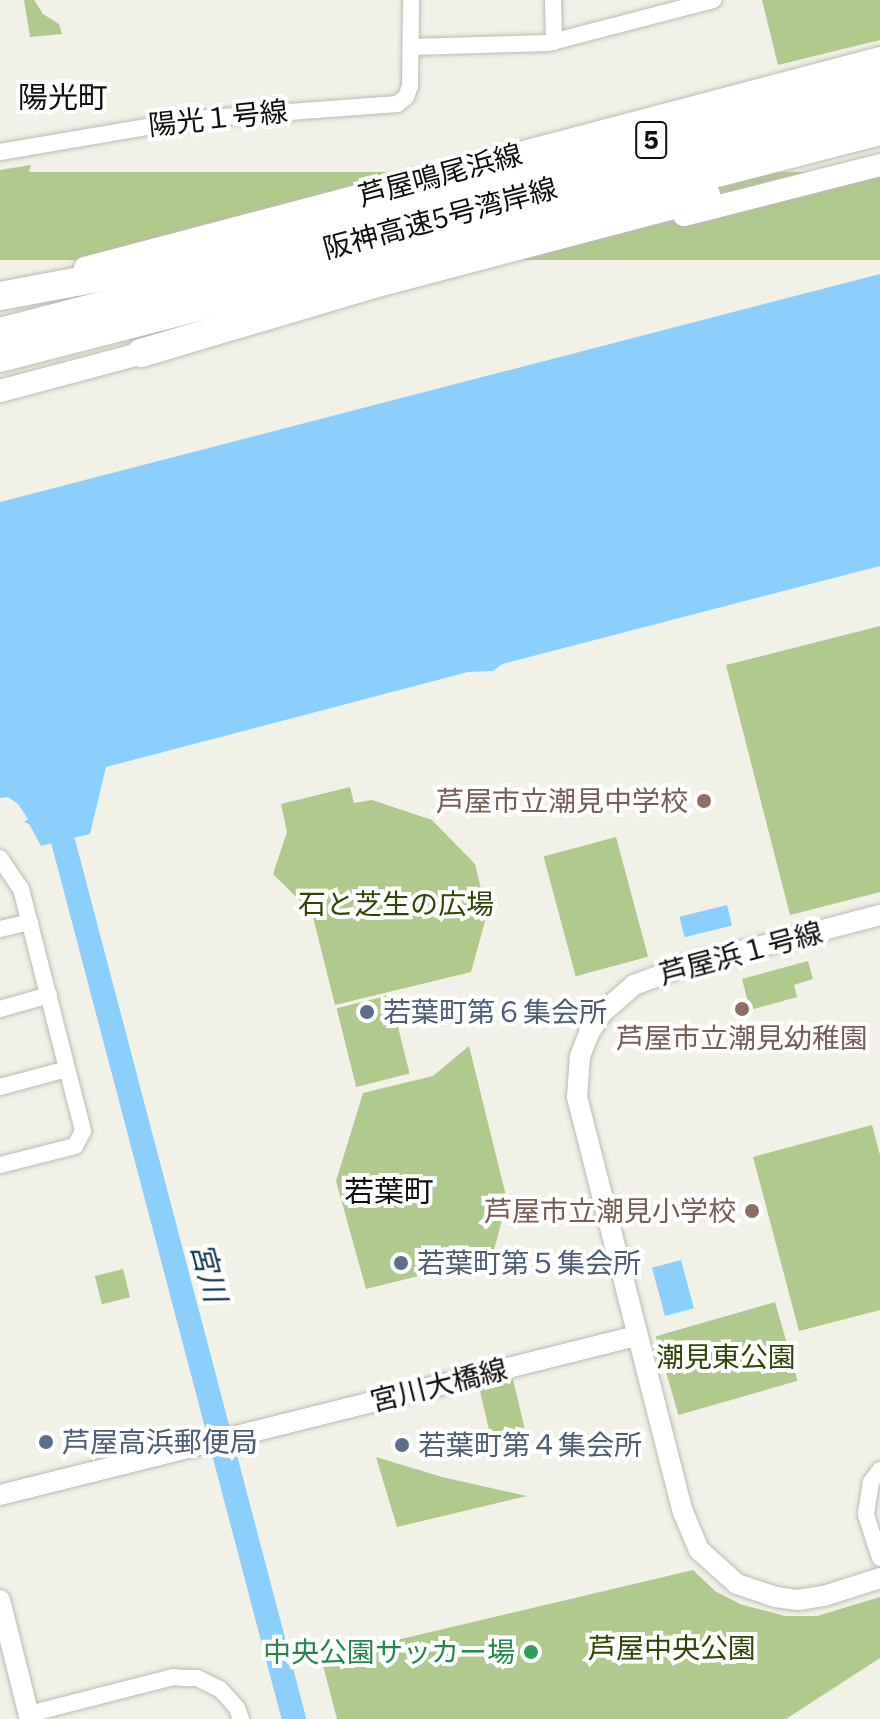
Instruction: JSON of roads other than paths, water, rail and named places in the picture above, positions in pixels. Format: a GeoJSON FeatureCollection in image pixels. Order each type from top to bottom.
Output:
{"type":"FeatureCollection","features":[{"type":"Feature","properties":{"kind":"highway","name":"5"},"geometry":{"type":"LineString","coordinates":[[0,293],[129,272],[880,82]]}},
{"type":"Feature","properties":{"kind":"highway","name":"阪神高速5号湾岸線"},"geometry":{"type":"LineString","coordinates":[[0,332],[880,104]]}},
{"type":"Feature","properties":{"kind":"highway","name":"阪神高速5号湾岸線"},"geometry":{"type":"LineString","coordinates":[[0,358],[880,131]]}},
{"type":"Feature","properties":{"kind":"highway"},"geometry":{"type":"LineString","coordinates":[[141,353],[370,285],[559,235],[875,162]]}},
{"type":"Feature","properties":{"kind":"main road","name":"芦屋鳴尾浜線"},"geometry":{"type":"LineString","coordinates":[[0,293],[880,58]]}},
{"type":"Feature","properties":{"kind":"main road"},"geometry":{"type":"LineString","coordinates":[[705,106],[735,103],[880,70]]}},
{"type":"Feature","properties":{"kind":"main road"},"geometry":{"type":"LineString","coordinates":[[0,391],[875,162]]}},
{"type":"Feature","properties":{"kind":"street"},"geometry":{"type":"LineString","coordinates":[[411,0],[411,47],[554,42],[713,0]]}},
{"type":"Feature","properties":{"kind":"street"},"geometry":{"type":"LineString","coordinates":[[553,0],[554,42]]}},
{"type":"Feature","properties":{"kind":"street","name":"陽光１号線"},"geometry":{"type":"LineString","coordinates":[[0,152],[194,119],[390,105],[401,102],[410,90],[411,47]]}},
{"type":"Feature","properties":{"kind":"street"},"geometry":{"type":"LineString","coordinates":[[0,858],[21,889],[83,1131],[75,1146],[0,1165]]}},
{"type":"Feature","properties":{"kind":"street","name":"芦屋浜１号線"},"geometry":{"type":"LineString","coordinates":[[880,915],[653,976],[619,997],[589,1033],[580,1057],[579,1114],[683,1512],[699,1550],[737,1584],[798,1600],[824,1596],[880,1578]]}},
{"type":"Feature","properties":{"kind":"street"},"geometry":{"type":"LineString","coordinates":[[0,929],[30,922]]}},
{"type":"Feature","properties":{"kind":"street"},"geometry":{"type":"LineString","coordinates":[[0,1009],[49,995]]}},
{"type":"Feature","properties":{"kind":"street"},"geometry":{"type":"LineString","coordinates":[[0,1087],[67,1069]]}},
{"type":"Feature","properties":{"kind":"street","name":"宮川大橋線"},"geometry":{"type":"LineString","coordinates":[[0,1495],[636,1336]]}},
{"type":"Feature","properties":{"kind":"street"},"geometry":{"type":"LineString","coordinates":[[880,1470],[871,1482],[866,1515],[880,1558]]}},
{"type":"Feature","properties":{"kind":"street"},"geometry":{"type":"LineString","coordinates":[[0,1600],[29,1716],[184,1678],[197,1678],[220,1689],[237,1708],[241,1719]]}},
{"type":"Feature","properties":{"kind":"water"},"geometry":{"type":"Polygon","coordinates":[[[880,274],[880,566],[502,664],[493,671],[468,672],[106,767],[90,834],[41,846],[29,824],[24,822],[28,819],[18,804],[8,797],[0,798],[0,502],[880,274]]]}},
{"type":"Feature","properties":{"kind":"water"},"geometry":{"type":"Polygon","coordinates":[[[727,905],[732,925],[685,937],[679,917],[727,905]]]}},
{"type":"Feature","properties":{"kind":"water"},"geometry":{"type":"Polygon","coordinates":[[[681,1260],[694,1308],[665,1316],[652,1268],[681,1260]]]}},
{"type":"Feature","properties":{"kind":"waterway","name":"宮川"},"geometry":{"type":"LineString","coordinates":[[63,841],[294,1719]]}},
{"type":"Feature","properties":{"kind":"place","name":"芦屋市立潮見中学校"},"geometry":{"type":"Point","coordinates":[704,801]}},
{"type":"Feature","properties":{"kind":"place","name":"芦屋市立潮見幼稚園"},"geometry":{"type":"Point","coordinates":[742,1009]}},
{"type":"Feature","properties":{"kind":"place","name":"若葉町第６集会所"},"geometry":{"type":"Point","coordinates":[367,1012]}},
{"type":"Feature","properties":{"kind":"place","name":"芦屋市立潮見小学校"},"geometry":{"type":"Point","coordinates":[752,1211]}},
{"type":"Feature","properties":{"kind":"place","name":"若葉町第５集会所"},"geometry":{"type":"Point","coordinates":[401,1263]}},
{"type":"Feature","properties":{"kind":"place","name":"芦屋高浜郵便局"},"geometry":{"type":"Point","coordinates":[46,1442]}},
{"type":"Feature","properties":{"kind":"place","name":"若葉町第４集会所"},"geometry":{"type":"Point","coordinates":[402,1445]}},
{"type":"Feature","properties":{"kind":"place","name":"中央公園サッカー場"},"geometry":{"type":"Point","coordinates":[531,1652]}},
{"type":"Feature","properties":{"kind":"district","name":"陽光町"},"geometry":{"type":"Point","coordinates":[63,97]}},
{"type":"Feature","properties":{"kind":"district","name":"若葉町"},"geometry":{"type":"Point","coordinates":[389,1191]}},
{"type":"Feature","properties":{"kind":"park label","name":"石と芝生の広場"},"geometry":{"type":"Point","coordinates":[396,904]}},
{"type":"Feature","properties":{"kind":"park label","name":"潮見東公園"},"geometry":{"type":"Point","coordinates":[726,1357]}},
{"type":"Feature","properties":{"kind":"park label","name":"芦屋中央公園"},"geometry":{"type":"Point","coordinates":[672,1648]}}]}
